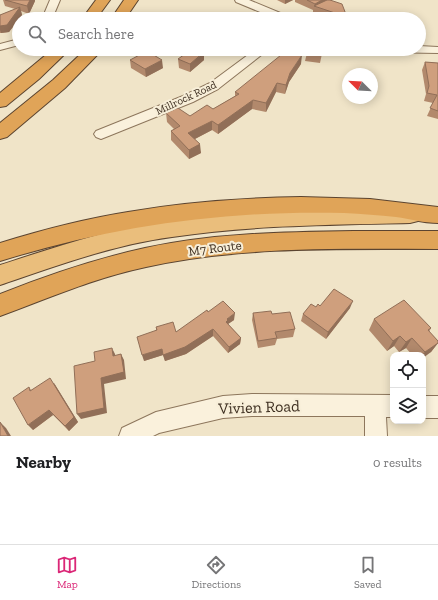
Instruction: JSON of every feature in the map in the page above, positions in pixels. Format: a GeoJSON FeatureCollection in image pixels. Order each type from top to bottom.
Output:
{"type":"FeatureCollection","features":[{"type":"Feature","properties":{"kind":"highway"},"geometry":{"type":"LineString","coordinates":[[94,12],[103,0]]}},
{"type":"Feature","properties":{"kind":"highway"},"geometry":{"type":"LineString","coordinates":[[123,12],[131,0]]}},
{"type":"Feature","properties":{"kind":"highway"},"geometry":{"type":"LineString","coordinates":[[0,102],[54,56]]}},
{"type":"Feature","properties":{"kind":"highway"},"geometry":{"type":"LineString","coordinates":[[0,133],[59,84],[88,56]]}},
{"type":"Feature","properties":{"kind":"highway"},"geometry":{"type":"LineString","coordinates":[[0,252],[28,242],[112,223],[212,208],[345,205],[385,208],[431,215]]}},
{"type":"Feature","properties":{"kind":"highway","name":"M7 Route"},"geometry":{"type":"LineString","coordinates":[[0,275],[68,252],[171,228],[265,218],[431,215]]}},
{"type":"Feature","properties":{"kind":"highway","name":"M7 Route"},"geometry":{"type":"LineString","coordinates":[[0,305],[39,289],[106,267],[201,248],[312,240],[438,240]]}},
{"type":"Feature","properties":{"kind":"street"},"geometry":{"type":"LineString","coordinates":[[50,12],[56,0]]}},
{"type":"Feature","properties":{"kind":"street"},"geometry":{"type":"LineString","coordinates":[[240,0],[269,12]]}},
{"type":"Feature","properties":{"kind":"street"},"geometry":{"type":"LineString","coordinates":[[0,46],[12,43]]}},
{"type":"Feature","properties":{"kind":"street"},"geometry":{"type":"LineString","coordinates":[[426,50],[438,50]]}},
{"type":"Feature","properties":{"kind":"street","name":"Millrock Road"},"geometry":{"type":"LineString","coordinates":[[101,134],[188,99],[214,86],[254,56]]}},
{"type":"Feature","properties":{"kind":"street","name":"Vivien Road"},"geometry":{"type":"LineString","coordinates":[[130,436],[156,423],[223,406],[384,406]]}},
{"type":"Feature","properties":{"kind":"street"},"geometry":{"type":"LineString","coordinates":[[376,436],[384,406]]}},
{"type":"Feature","properties":{"kind":"street"},"geometry":{"type":"LineString","coordinates":[[426,407],[438,408]]}},
{"type":"Feature","properties":{"kind":"building"},"geometry":{"type":"Polygon","coordinates":[[[5,0],[30,0],[27,6],[5,0]]]}},
{"type":"Feature","properties":{"kind":"building"},"geometry":{"type":"Polygon","coordinates":[[[307,0],[322,0],[315,4],[307,0]]]}},
{"type":"Feature","properties":{"kind":"building"},"geometry":{"type":"Polygon","coordinates":[[[330,0],[342,4],[345,12],[332,12],[314,6],[330,0]]]}},
{"type":"Feature","properties":{"kind":"building"},"geometry":{"type":"Polygon","coordinates":[[[20,7],[16,12],[12,12],[12,18],[7,25],[0,26],[0,15],[20,7]]]}},
{"type":"Feature","properties":{"kind":"building"},"geometry":{"type":"Polygon","coordinates":[[[138,56],[155,56],[162,60],[145,69],[130,60],[138,56]]]}},
{"type":"Feature","properties":{"kind":"building"},"geometry":{"type":"Polygon","coordinates":[[[182,56],[199,56],[190,64],[178,59],[182,56]]]}},
{"type":"Feature","properties":{"kind":"building"},"geometry":{"type":"Polygon","coordinates":[[[280,56],[301,56],[290,73],[286,85],[277,83],[266,103],[253,100],[218,125],[212,121],[188,133],[200,144],[189,150],[171,131],[180,126],[166,113],[178,108],[190,116],[207,105],[213,109],[239,94],[235,92],[280,56]]]}},
{"type":"Feature","properties":{"kind":"building"},"geometry":{"type":"Polygon","coordinates":[[[425,62],[438,63],[438,111],[430,108],[437,95],[427,93],[429,86],[425,62]]]}},
{"type":"Feature","properties":{"kind":"building"},"geometry":{"type":"Polygon","coordinates":[[[334,289],[353,301],[328,332],[303,314],[311,304],[316,307],[318,304],[320,306],[334,289]]]}},
{"type":"Feature","properties":{"kind":"building"},"geometry":{"type":"Polygon","coordinates":[[[404,300],[431,328],[428,330],[438,341],[438,343],[425,352],[412,338],[406,342],[400,336],[393,341],[374,319],[404,300]]]}},
{"type":"Feature","properties":{"kind":"building"},"geometry":{"type":"Polygon","coordinates":[[[223,301],[235,313],[227,319],[228,320],[226,322],[241,338],[229,347],[213,329],[185,347],[163,355],[162,349],[142,355],[137,337],[157,330],[156,327],[173,322],[176,332],[207,310],[208,312],[223,301]]]}},
{"type":"Feature","properties":{"kind":"building"},"geometry":{"type":"Polygon","coordinates":[[[271,311],[272,314],[290,312],[295,329],[275,332],[277,338],[258,341],[253,313],[271,311]]]}},
{"type":"Feature","properties":{"kind":"building"},"geometry":{"type":"Polygon","coordinates":[[[112,348],[113,356],[121,354],[124,372],[101,378],[104,408],[77,414],[74,366],[95,361],[94,352],[112,348]]]}},
{"type":"Feature","properties":{"kind":"building"},"geometry":{"type":"Polygon","coordinates":[[[50,378],[74,417],[65,426],[49,410],[28,425],[13,398],[29,387],[30,391],[50,378]]]}},
{"type":"Feature","properties":{"kind":"building"},"geometry":{"type":"Polygon","coordinates":[[[0,422],[8,436],[0,436],[0,422]]]}}]}
